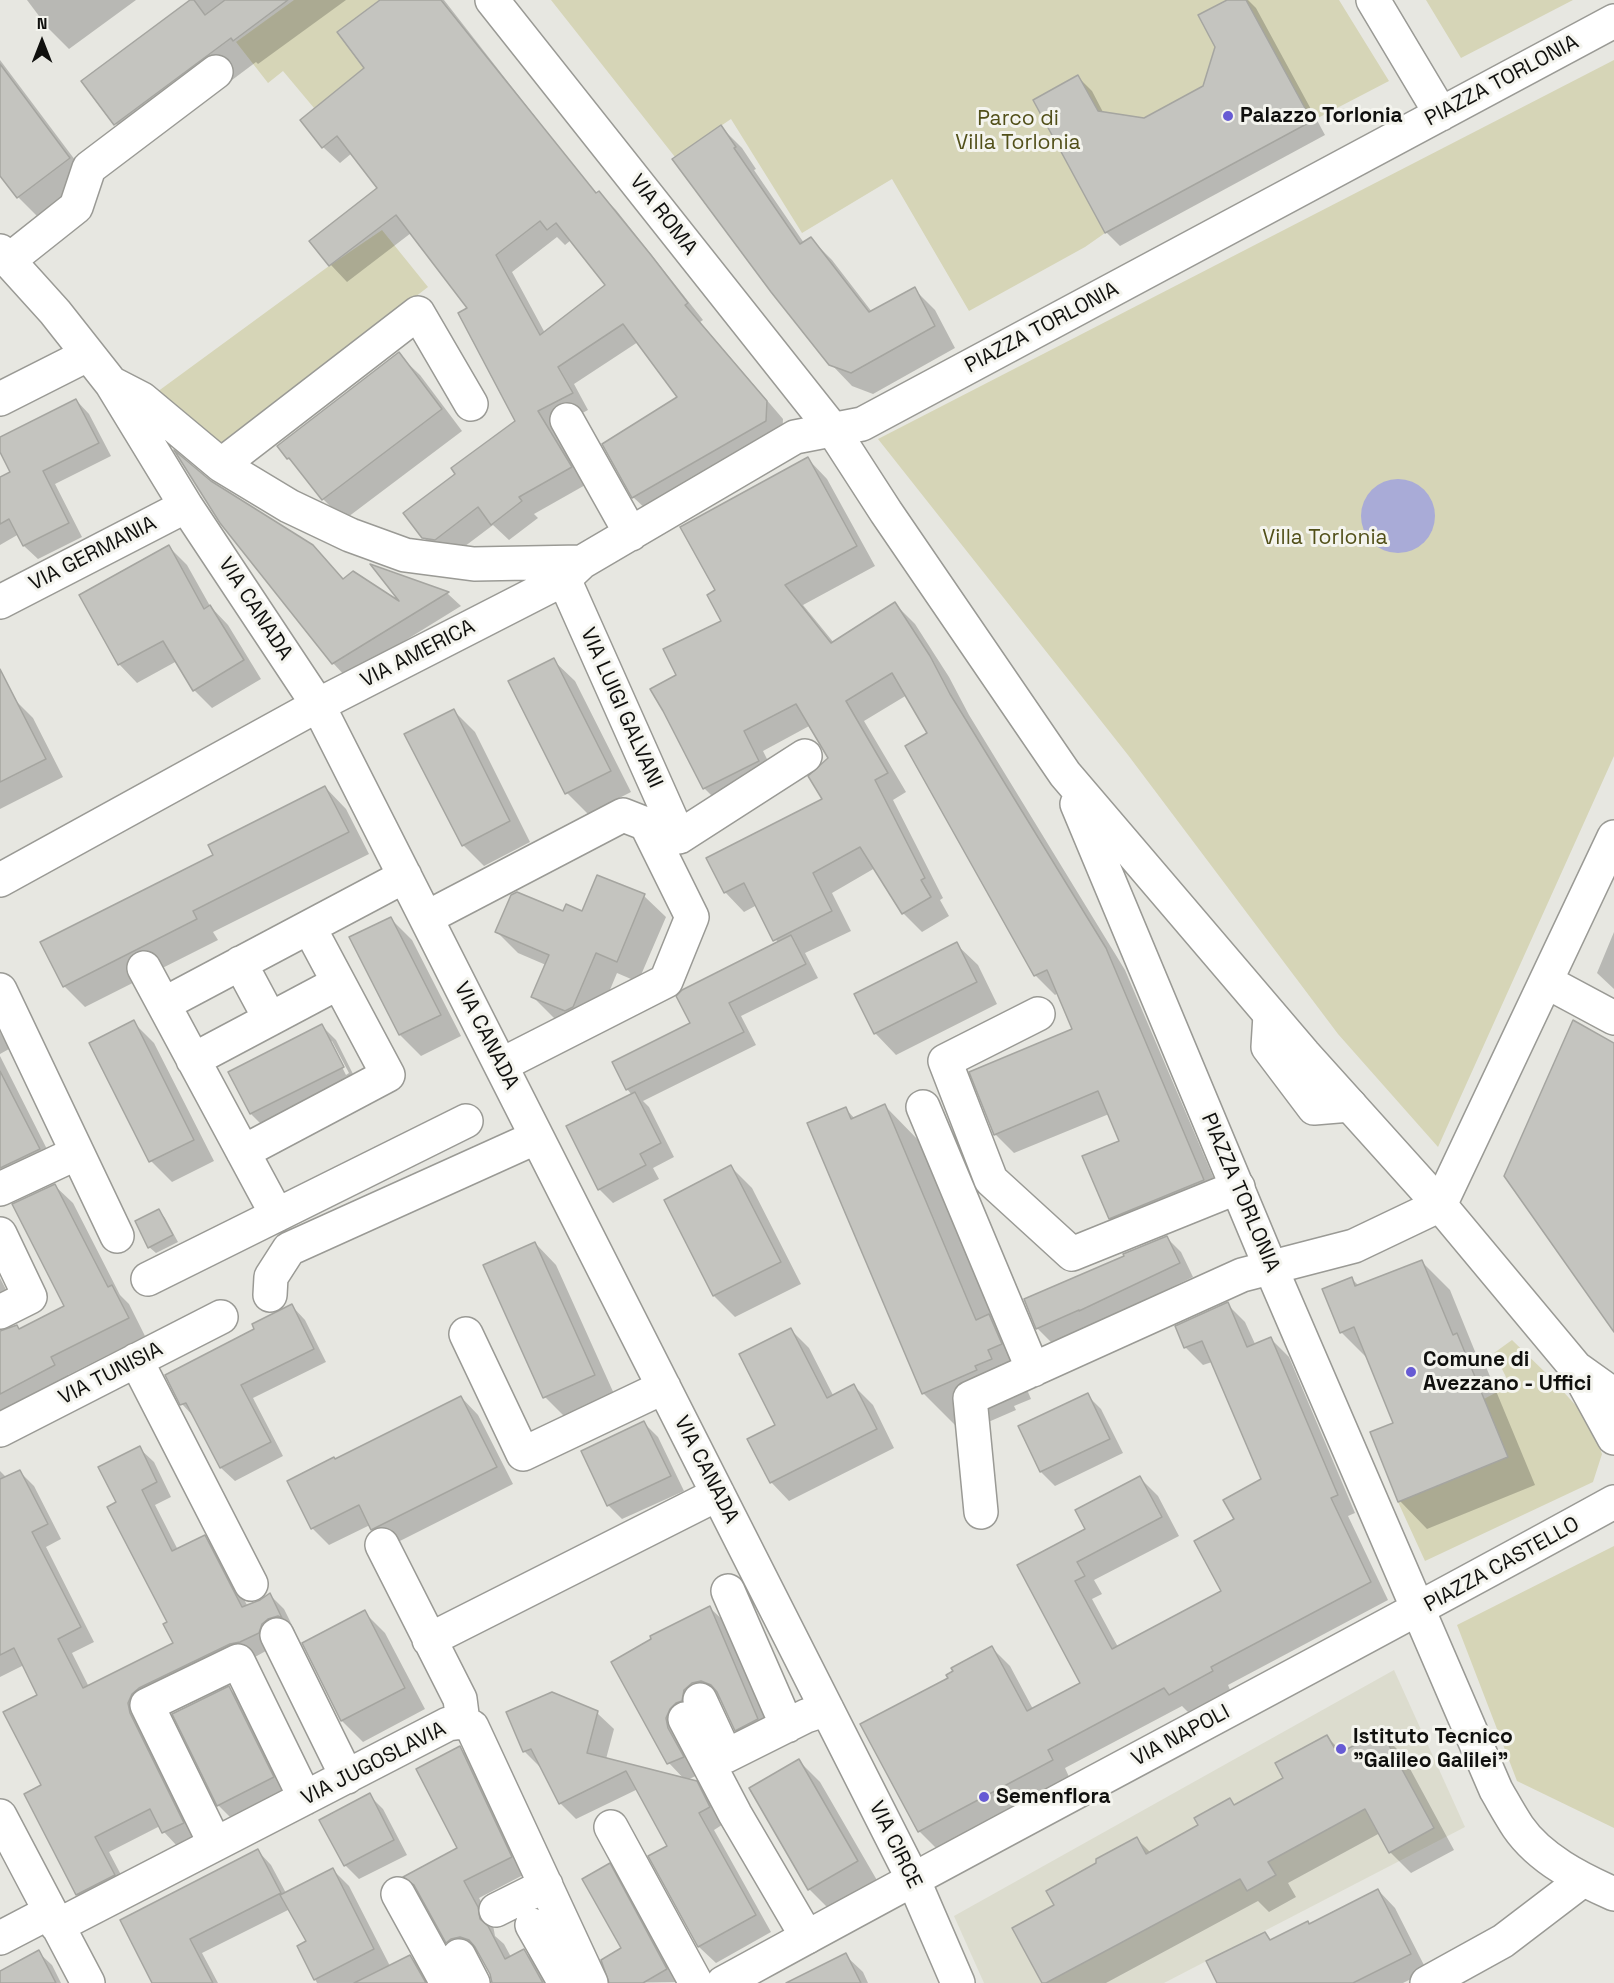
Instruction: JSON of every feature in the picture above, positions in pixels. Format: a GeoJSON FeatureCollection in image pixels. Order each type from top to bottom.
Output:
{"type":"FeatureCollection","features":[{"type":"Feature","properties":{"kind":"street","name":"VIA ROMA"},"geometry":{"type":"LineString","coordinates":[[492,0],[833,430]]}},
{"type":"Feature","properties":{"kind":"street"},"geometry":{"type":"LineString","coordinates":[[1373,0],[1441,114]]}},
{"type":"Feature","properties":{"kind":"street","name":"PIAZZA TORLONIA"},"geometry":{"type":"LineString","coordinates":[[1614,21],[862,424],[833,430],[886,512],[1065,774],[1270,1015],[1440,1205],[1576,1368],[1614,1395]]}},
{"type":"Feature","properties":{"kind":"street"},"geometry":{"type":"LineString","coordinates":[[216,72],[89,168],[76,207],[4,256],[55,312],[111,383],[141,399],[221,465],[289,506],[350,535],[405,555],[474,564],[573,571]]}},
{"type":"Feature","properties":{"kind":"street"},"geometry":{"type":"LineString","coordinates":[[221,465],[418,313],[471,404]]}},
{"type":"Feature","properties":{"kind":"street"},"geometry":{"type":"LineString","coordinates":[[0,399],[87,355]]}},
{"type":"Feature","properties":{"kind":"street","name":"VIA CANADA"},"geometry":{"type":"LineString","coordinates":[[111,383],[186,506],[318,705],[827,1709]]}},
{"type":"Feature","properties":{"kind":"street"},"geometry":{"type":"LineString","coordinates":[[567,420],[631,534]]}},
{"type":"Feature","properties":{"kind":"street","name":"VIA AMERICA"},"geometry":{"type":"LineString","coordinates":[[0,880],[318,705],[573,571],[795,437],[833,430]]}},
{"type":"Feature","properties":{"kind":"street","name":"VIA GERMANIA"},"geometry":{"type":"LineString","coordinates":[[0,602],[186,506]]}},
{"type":"Feature","properties":{"kind":"street","name":"VIA LUIGI GALVANI"},"geometry":{"type":"LineString","coordinates":[[573,571],[679,837],[805,756]]}},
{"type":"Feature","properties":{"kind":"street","name":"PIAZZA TORLONIA"},"geometry":{"type":"LineString","coordinates":[[1065,774],[1270,1266],[1418,1610]]}},
{"type":"Feature","properties":{"kind":"street"},"geometry":{"type":"LineString","coordinates":[[426,918],[623,815],[646,824],[692,917],[666,981],[501,1065]]}},
{"type":"Feature","properties":{"kind":"street"},"geometry":{"type":"LineString","coordinates":[[981,1512],[970,1398],[1242,1275],[1354,1245],[1440,1205],[1614,837]]}},
{"type":"Feature","properties":{"kind":"street"},"geometry":{"type":"LineString","coordinates":[[164,1004],[405,876]]}},
{"type":"Feature","properties":{"kind":"street"},"geometry":{"type":"LineString","coordinates":[[243,1152],[387,1075],[309,927]]}},
{"type":"Feature","properties":{"kind":"street"},"geometry":{"type":"LineString","coordinates":[[240,963],[270,1019]]}},
{"type":"Feature","properties":{"kind":"street"},"geometry":{"type":"LineString","coordinates":[[144,968],[277,1215]]}},
{"type":"Feature","properties":{"kind":"street"},"geometry":{"type":"LineString","coordinates":[[1546,982],[1614,1018]]}},
{"type":"Feature","properties":{"kind":"street"},"geometry":{"type":"LineString","coordinates":[[193,1060],[338,983]]}},
{"type":"Feature","properties":{"kind":"street"},"geometry":{"type":"LineString","coordinates":[[0,990],[11,1040],[77,1152],[117,1236]]}},
{"type":"Feature","properties":{"kind":"street"},"geometry":{"type":"LineString","coordinates":[[1038,1014],[945,1061],[991,1180],[1072,1254],[1238,1187]]}},
{"type":"Feature","properties":{"kind":"street"},"geometry":{"type":"LineString","coordinates":[[923,1107],[1033,1370]]}},
{"type":"Feature","properties":{"kind":"street"},"geometry":{"type":"LineString","coordinates":[[148,1279],[466,1121]]}},
{"type":"Feature","properties":{"kind":"street"},"geometry":{"type":"LineString","coordinates":[[270,1295],[271,1277],[289,1250],[537,1137]]}},
{"type":"Feature","properties":{"kind":"street"},"geometry":{"type":"LineString","coordinates":[[0,1189],[77,1152]]}},
{"type":"Feature","properties":{"kind":"street"},"geometry":{"type":"LineString","coordinates":[[0,1234],[30,1297],[0,1312]]}},
{"type":"Feature","properties":{"kind":"street","name":"VIA TUNISIA"},"geometry":{"type":"LineString","coordinates":[[0,1430],[221,1317]]}},
{"type":"Feature","properties":{"kind":"street"},"geometry":{"type":"LineString","coordinates":[[466,1334],[523,1454],[664,1387]]}},
{"type":"Feature","properties":{"kind":"street"},"geometry":{"type":"LineString","coordinates":[[136,1360],[250,1584]]}},
{"type":"Feature","properties":{"kind":"street"},"geometry":{"type":"LineString","coordinates":[[1576,1368],[1614,1438]]}},
{"type":"Feature","properties":{"kind":"street"},"geometry":{"type":"LineString","coordinates":[[429,1640],[718,1494]]}},
{"type":"Feature","properties":{"kind":"street","name":"PIAZZA CASTELLO"},"geometry":{"type":"LineString","coordinates":[[1614,1502],[1418,1610],[1496,1790],[1519,1829],[1543,1853],[1583,1880],[1614,1894]]}},
{"type":"Feature","properties":{"kind":"street"},"geometry":{"type":"LineString","coordinates":[[382,1545],[460,1699],[463,1722]]}},
{"type":"Feature","properties":{"kind":"street"},"geometry":{"type":"LineString","coordinates":[[728,1591],[787,1726]]}},
{"type":"Feature","properties":{"kind":"street","name":"VIA NAPOLI"},"geometry":{"type":"LineString","coordinates":[[723,1983],[913,1878],[1418,1610]]}},
{"type":"Feature","properties":{"kind":"street"},"geometry":{"type":"LineString","coordinates":[[277,1635],[347,1777]]}},
{"type":"Feature","properties":{"kind":"street"},"geometry":{"type":"LineString","coordinates":[[215,1844],[147,1706],[238,1661],[305,1798]]}},
{"type":"Feature","properties":{"kind":"street"},"geometry":{"type":"LineString","coordinates":[[800,1941],[735,1814],[692,1710],[726,1756],[806,1716],[827,1709]]}},
{"type":"Feature","properties":{"kind":"street","name":"VIA CIRCE"},"geometry":{"type":"LineString","coordinates":[[827,1709],[913,1878],[958,1983]]}},
{"type":"Feature","properties":{"kind":"street","name":"VIA JUGOSLAVIA"},"geometry":{"type":"LineString","coordinates":[[0,1938],[53,1919],[215,1844],[448,1724],[463,1722],[472,1727],[591,1983]]}},
{"type":"Feature","properties":{"kind":"street"},"geometry":{"type":"LineString","coordinates":[[0,1816],[88,1983]]}},
{"type":"Feature","properties":{"kind":"street"},"geometry":{"type":"LineString","coordinates":[[715,1822],[800,1941]]}},
{"type":"Feature","properties":{"kind":"street"},"geometry":{"type":"LineString","coordinates":[[610,1827],[696,1983]]}},
{"type":"Feature","properties":{"kind":"street"},"geometry":{"type":"LineString","coordinates":[[1426,1983],[1503,1941],[1583,1880]]}},
{"type":"Feature","properties":{"kind":"street"},"geometry":{"type":"LineString","coordinates":[[496,1910],[546,1885]]}},
{"type":"Feature","properties":{"kind":"street"},"geometry":{"type":"LineString","coordinates":[[398,1894],[460,1974]]}},
{"type":"Feature","properties":{"kind":"street"},"geometry":{"type":"LineString","coordinates":[[532,1925],[565,1983]]}},
{"type":"Feature","properties":{"kind":"shaded area","name":"Istituto Tecnico \"Galileo Galilei\""},"geometry":{"type":"Polygon","coordinates":[[[1394,1670],[1465,1827],[1164,1983],[984,1983],[954,1916],[1394,1670]]]}},
{"type":"Feature","properties":{"kind":"green space"},"geometry":{"type":"Polygon","coordinates":[[[294,0],[380,0],[337,32],[362,65],[395,86],[314,108],[283,71],[268,83],[236,42],[294,0]]]}},
{"type":"Feature","properties":{"kind":"green space","name":"Parco di Villa Torlonia"},"geometry":{"type":"Polygon","coordinates":[[[551,0],[1339,0],[1389,81],[1105,233],[1085,247],[969,311],[892,179],[802,233],[731,119],[675,157],[551,0]]]}},
{"type":"Feature","properties":{"kind":"green space"},"geometry":{"type":"Polygon","coordinates":[[[1426,0],[1573,0],[1461,58],[1426,0]]]}},
{"type":"Feature","properties":{"kind":"green space","name":"Villa Torlonia"},"geometry":{"type":"Polygon","coordinates":[[[1614,60],[1614,756],[1438,1147],[1338,1034],[1128,755],[878,439],[1614,60]]]}},
{"type":"Feature","properties":{"kind":"green space"},"geometry":{"type":"Polygon","coordinates":[[[382,230],[428,287],[220,447],[157,392],[329,266],[382,230]]]}},
{"type":"Feature","properties":{"kind":"green space"},"geometry":{"type":"Polygon","coordinates":[[[1512,1340],[1590,1421],[1602,1454],[1593,1482],[1425,1561],[1398,1502],[1507,1457],[1484,1399],[1510,1385],[1494,1353],[1512,1340]]]}},
{"type":"Feature","properties":{"kind":"green space"},"geometry":{"type":"Polygon","coordinates":[[[1614,1546],[1614,1828],[1517,1781],[1457,1625],[1614,1546]]]}},
{"type":"Feature","properties":{"kind":"water"},"geometry":{"type":"Polygon","coordinates":[[[1398,479],[1412,482],[1424,490],[1432,502],[1435,516],[1432,530],[1424,542],[1412,550],[1398,553],[1384,550],[1372,542],[1364,530],[1361,516],[1364,502],[1372,490],[1384,482],[1398,479]]]}},
{"type":"Feature","properties":{"kind":"building"},"geometry":{"type":"Polygon","coordinates":[[[190,0],[194,0],[205,15],[225,0],[288,0],[233,41],[231,38],[114,125],[81,81],[190,0]]]}},
{"type":"Feature","properties":{"kind":"building"},"geometry":{"type":"Polygon","coordinates":[[[380,0],[441,0],[596,193],[599,191],[651,255],[688,303],[685,305],[767,401],[766,421],[632,498],[602,444],[677,397],[623,324],[558,367],[573,393],[538,411],[572,467],[519,497],[522,501],[491,525],[478,507],[435,540],[422,538],[403,513],[455,474],[451,468],[515,421],[458,313],[467,308],[396,215],[329,266],[309,241],[377,188],[337,136],[322,148],[300,120],[364,68],[337,32],[380,0]],[[540,221],[496,255],[540,335],[605,285],[556,223],[547,230],[540,221]]]}},
{"type":"Feature","properties":{"kind":"building","name":"Palazzo Torlonia"},"geometry":{"type":"Polygon","coordinates":[[[1227,0],[1246,0],[1312,121],[1105,233],[1033,100],[1078,75],[1098,111],[1144,118],[1203,86],[1215,47],[1198,15],[1227,0]]]}},
{"type":"Feature","properties":{"kind":"building"},"geometry":{"type":"Polygon","coordinates":[[[0,64],[70,158],[17,198],[0,176],[0,64]]]}},
{"type":"Feature","properties":{"kind":"building"},"geometry":{"type":"Polygon","coordinates":[[[721,125],[736,147],[734,148],[800,244],[811,237],[869,312],[915,287],[935,326],[851,373],[829,365],[771,292],[672,159],[721,125]]]}},
{"type":"Feature","properties":{"kind":"building"},"geometry":{"type":"Polygon","coordinates":[[[399,352],[442,409],[322,500],[277,446],[399,352]]]}},
{"type":"Feature","properties":{"kind":"building"},"geometry":{"type":"Polygon","coordinates":[[[76,399],[99,443],[43,471],[69,523],[23,546],[9,519],[0,524],[0,477],[10,472],[0,452],[0,437],[76,399]]]}},
{"type":"Feature","properties":{"kind":"building"},"geometry":{"type":"Polygon","coordinates":[[[174,450],[211,481],[313,545],[343,579],[353,571],[399,601],[370,564],[449,592],[332,664],[220,523],[174,450]]]}},
{"type":"Feature","properties":{"kind":"building"},"geometry":{"type":"Polygon","coordinates":[[[808,457],[857,546],[785,585],[831,643],[895,602],[1106,948],[1204,1180],[1109,1219],[1082,1156],[1119,1141],[1098,1091],[994,1135],[969,1072],[1072,1029],[1047,970],[1034,976],[905,746],[927,733],[892,673],[846,701],[888,773],[875,780],[925,878],[921,880],[931,897],[902,914],[860,847],[813,873],[832,911],[773,941],[744,883],[724,893],[706,858],[822,799],[808,776],[828,758],[796,704],[744,731],[759,761],[703,789],[650,689],[676,675],[663,649],[721,621],[707,595],[715,590],[680,527],[808,457]]]}},
{"type":"Feature","properties":{"kind":"building"},"geometry":{"type":"Polygon","coordinates":[[[169,545],[204,609],[210,605],[244,660],[193,691],[163,641],[118,665],[79,595],[169,545]]]}},
{"type":"Feature","properties":{"kind":"building"},"geometry":{"type":"Polygon","coordinates":[[[554,658],[611,771],[565,794],[508,681],[554,658]]]}},
{"type":"Feature","properties":{"kind":"building"},"geometry":{"type":"Polygon","coordinates":[[[0,669],[46,759],[0,782],[0,669]]]}},
{"type":"Feature","properties":{"kind":"building"},"geometry":{"type":"Polygon","coordinates":[[[454,709],[510,821],[462,846],[404,734],[454,709]]]}},
{"type":"Feature","properties":{"kind":"building"},"geometry":{"type":"Polygon","coordinates":[[[325,786],[349,832],[193,911],[197,919],[63,987],[40,942],[213,855],[208,845],[325,786]]]}},
{"type":"Feature","properties":{"kind":"building"},"geometry":{"type":"Polygon","coordinates":[[[597,875],[645,894],[617,962],[596,953],[573,1007],[565,1011],[531,997],[549,955],[495,932],[511,895],[517,892],[563,911],[566,904],[582,911],[597,875]]]}},
{"type":"Feature","properties":{"kind":"building"},"geometry":{"type":"Polygon","coordinates":[[[391,917],[441,1015],[399,1035],[349,937],[391,917]]]}},
{"type":"Feature","properties":{"kind":"building"},"geometry":{"type":"Polygon","coordinates":[[[791,935],[806,964],[729,1003],[744,1032],[626,1090],[612,1062],[690,1023],[676,996],[682,990],[791,935]]]}},
{"type":"Feature","properties":{"kind":"building"},"geometry":{"type":"Polygon","coordinates":[[[957,942],[977,982],[874,1034],[854,994],[957,942]]]}},
{"type":"Feature","properties":{"kind":"building"},"geometry":{"type":"Polygon","coordinates":[[[134,1020],[194,1140],[149,1162],[89,1043],[134,1020]]]}},
{"type":"Feature","properties":{"kind":"building"},"geometry":{"type":"Polygon","coordinates":[[[1573,1020],[1614,1043],[1614,1332],[1504,1176],[1573,1020]]]}},
{"type":"Feature","properties":{"kind":"building"},"geometry":{"type":"Polygon","coordinates":[[[322,1024],[344,1067],[250,1114],[228,1072],[322,1024]]]}},
{"type":"Feature","properties":{"kind":"building"},"geometry":{"type":"Polygon","coordinates":[[[0,1071],[40,1149],[0,1168],[0,1071]]]}},
{"type":"Feature","properties":{"kind":"building"},"geometry":{"type":"Polygon","coordinates":[[[635,1092],[661,1143],[640,1154],[646,1165],[598,1190],[566,1126],[635,1092]]]}},
{"type":"Feature","properties":{"kind":"building"},"geometry":{"type":"Polygon","coordinates":[[[885,1104],[976,1320],[989,1314],[1002,1344],[988,1350],[992,1359],[975,1366],[977,1370],[922,1394],[807,1123],[846,1107],[851,1119],[885,1104]]]}},
{"type":"Feature","properties":{"kind":"building"},"geometry":{"type":"Polygon","coordinates":[[[731,1165],[781,1262],[713,1296],[664,1200],[731,1165]]]}},
{"type":"Feature","properties":{"kind":"building"},"geometry":{"type":"Polygon","coordinates":[[[55,1184],[108,1287],[112,1285],[129,1318],[51,1357],[55,1365],[0,1394],[0,1331],[17,1325],[19,1329],[64,1306],[12,1204],[55,1184]]]}},
{"type":"Feature","properties":{"kind":"building"},"geometry":{"type":"Polygon","coordinates":[[[159,1209],[173,1235],[148,1248],[135,1221],[159,1209]]]}},
{"type":"Feature","properties":{"kind":"building"},"geometry":{"type":"Polygon","coordinates":[[[1167,1236],[1180,1263],[1036,1329],[1024,1299],[1167,1236]]]}},
{"type":"Feature","properties":{"kind":"building"},"geometry":{"type":"Polygon","coordinates":[[[535,1242],[595,1375],[543,1398],[483,1265],[535,1242]]]}},
{"type":"Feature","properties":{"kind":"building","name":"Comune di Avezzano - Uffici"},"geometry":{"type":"Polygon","coordinates":[[[1422,1260],[1453,1335],[1457,1333],[1508,1457],[1398,1502],[1370,1432],[1393,1423],[1354,1327],[1340,1333],[1322,1289],[1352,1277],[1355,1286],[1422,1260]]]}},
{"type":"Feature","properties":{"kind":"building"},"geometry":{"type":"Polygon","coordinates":[[[1228,1302],[1247,1347],[1271,1337],[1338,1495],[1331,1498],[1371,1582],[1211,1667],[1213,1671],[1169,1695],[1164,1688],[1048,1750],[1053,1760],[918,1832],[860,1724],[948,1678],[946,1675],[953,1671],[951,1668],[992,1646],[1027,1711],[1080,1683],[1017,1565],[1085,1529],[1075,1510],[1140,1476],[1162,1517],[1077,1562],[1085,1576],[1075,1581],[1112,1649],[1221,1591],[1194,1541],[1234,1519],[1223,1500],[1261,1479],[1202,1341],[1184,1348],[1175,1326],[1228,1302]]]}},
{"type":"Feature","properties":{"kind":"building"},"geometry":{"type":"Polygon","coordinates":[[[292,1304],[314,1349],[241,1385],[271,1442],[220,1468],[186,1403],[180,1405],[165,1375],[254,1329],[252,1324],[292,1304]]]}},
{"type":"Feature","properties":{"kind":"building"},"geometry":{"type":"Polygon","coordinates":[[[791,1328],[827,1398],[854,1384],[877,1429],[770,1483],[747,1439],[775,1425],[739,1354],[791,1328]]]}},
{"type":"Feature","properties":{"kind":"building"},"geometry":{"type":"Polygon","coordinates":[[[1088,1393],[1110,1439],[1040,1472],[1018,1426],[1088,1393]]]}},
{"type":"Feature","properties":{"kind":"building"},"geometry":{"type":"Polygon","coordinates":[[[461,1396],[497,1467],[371,1530],[359,1505],[311,1529],[287,1481],[461,1396]]]}},
{"type":"Feature","properties":{"kind":"building"},"geometry":{"type":"Polygon","coordinates":[[[644,1421],[671,1476],[607,1506],[581,1451],[644,1421]]]}},
{"type":"Feature","properties":{"kind":"building"},"geometry":{"type":"Polygon","coordinates":[[[140,1446],[157,1482],[142,1490],[172,1551],[205,1535],[242,1607],[270,1593],[282,1618],[278,1616],[268,1619],[262,1624],[259,1633],[230,1644],[139,1688],[132,1694],[128,1703],[130,1713],[184,1823],[162,1833],[150,1809],[95,1837],[115,1875],[76,1895],[24,1794],[41,1785],[3,1712],[37,1695],[14,1648],[0,1655],[0,1479],[20,1470],[48,1524],[32,1532],[81,1627],[58,1639],[83,1688],[173,1643],[163,1624],[167,1622],[107,1507],[116,1502],[98,1467],[140,1446]]]}},
{"type":"Feature","properties":{"kind":"building"},"geometry":{"type":"Polygon","coordinates":[[[710,1606],[758,1719],[735,1731],[717,1692],[711,1685],[701,1681],[692,1683],[684,1690],[682,1701],[670,1709],[666,1718],[668,1728],[684,1757],[667,1764],[611,1662],[651,1639],[650,1636],[710,1606]]]}},
{"type":"Feature","properties":{"kind":"building"},"geometry":{"type":"Polygon","coordinates":[[[365,1610],[405,1688],[341,1721],[302,1643],[365,1610]]]}},
{"type":"Feature","properties":{"kind":"building"},"geometry":{"type":"Polygon","coordinates":[[[229,1686],[274,1777],[217,1806],[172,1714],[229,1686]]]}},
{"type":"Feature","properties":{"kind":"building"},"geometry":{"type":"Polygon","coordinates":[[[552,1692],[598,1711],[587,1753],[697,1781],[710,1807],[699,1813],[756,1915],[698,1947],[648,1856],[667,1846],[626,1771],[559,1804],[531,1749],[523,1752],[506,1712],[552,1692]]]}},
{"type":"Feature","properties":{"kind":"building"},"geometry":{"type":"Polygon","coordinates":[[[1381,1731],[1434,1828],[1389,1853],[1365,1809],[1268,1862],[1276,1875],[1247,1891],[1240,1879],[1046,1983],[1042,1983],[1012,1928],[1054,1905],[1046,1891],[1096,1863],[1096,1859],[1137,1837],[1146,1854],[1198,1825],[1194,1818],[1230,1798],[1234,1805],[1283,1778],[1275,1763],[1327,1735],[1338,1754],[1381,1731]]]}},
{"type":"Feature","properties":{"kind":"building"},"geometry":{"type":"Polygon","coordinates":[[[460,1746],[512,1857],[464,1881],[478,1907],[480,1919],[488,1926],[505,1959],[524,1949],[543,1983],[492,1983],[490,1974],[475,1947],[469,1940],[460,1937],[446,1943],[414,1885],[403,1877],[457,1848],[416,1769],[460,1746]]]}},
{"type":"Feature","properties":{"kind":"building"},"geometry":{"type":"Polygon","coordinates":[[[799,1759],[858,1861],[808,1890],[749,1788],[799,1759]]]}},
{"type":"Feature","properties":{"kind":"building"},"geometry":{"type":"Polygon","coordinates":[[[370,1793],[394,1840],[344,1866],[319,1820],[370,1793]]]}},
{"type":"Feature","properties":{"kind":"building"},"geometry":{"type":"Polygon","coordinates":[[[258,1849],[281,1893],[190,1939],[213,1983],[152,1983],[120,1920],[258,1849]]]}},
{"type":"Feature","properties":{"kind":"building"},"geometry":{"type":"Polygon","coordinates":[[[610,1863],[667,1969],[643,1983],[609,1983],[601,1960],[621,1948],[582,1879],[610,1863]]]}},
{"type":"Feature","properties":{"kind":"building"},"geometry":{"type":"Polygon","coordinates":[[[333,1868],[374,1949],[314,1980],[297,1946],[306,1941],[280,1895],[333,1868]]]}},
{"type":"Feature","properties":{"kind":"building"},"geometry":{"type":"Polygon","coordinates":[[[1378,1889],[1411,1954],[1353,1983],[1217,1983],[1206,1961],[1265,1932],[1270,1940],[1308,1921],[1309,1924],[1378,1889]]]}},
{"type":"Feature","properties":{"kind":"building"},"geometry":{"type":"Polygon","coordinates":[[[39,1950],[56,1983],[0,1983],[0,1971],[39,1950]]]}},
{"type":"Feature","properties":{"kind":"building"},"geometry":{"type":"Polygon","coordinates":[[[846,1953],[861,1983],[786,1983],[846,1953]]]}},
{"type":"Feature","properties":{"kind":"building"},"geometry":{"type":"Polygon","coordinates":[[[410,1955],[426,1983],[354,1983],[410,1955]]]}},
{"type":"Feature","properties":{"kind":"place","name":"Palazzo Torlonia"},"geometry":{"type":"Point","coordinates":[1228,116]}},
{"type":"Feature","properties":{"kind":"place","name":"Comune di Avezzano - Uffici"},"geometry":{"type":"Point","coordinates":[1411,1372]}},
{"type":"Feature","properties":{"kind":"place","name":"Istituto Tecnico \"Galileo Galilei\""},"geometry":{"type":"Point","coordinates":[1341,1749]}},
{"type":"Feature","properties":{"kind":"place","name":"Semenflora"},"geometry":{"type":"Point","coordinates":[984,1797]}}]}
